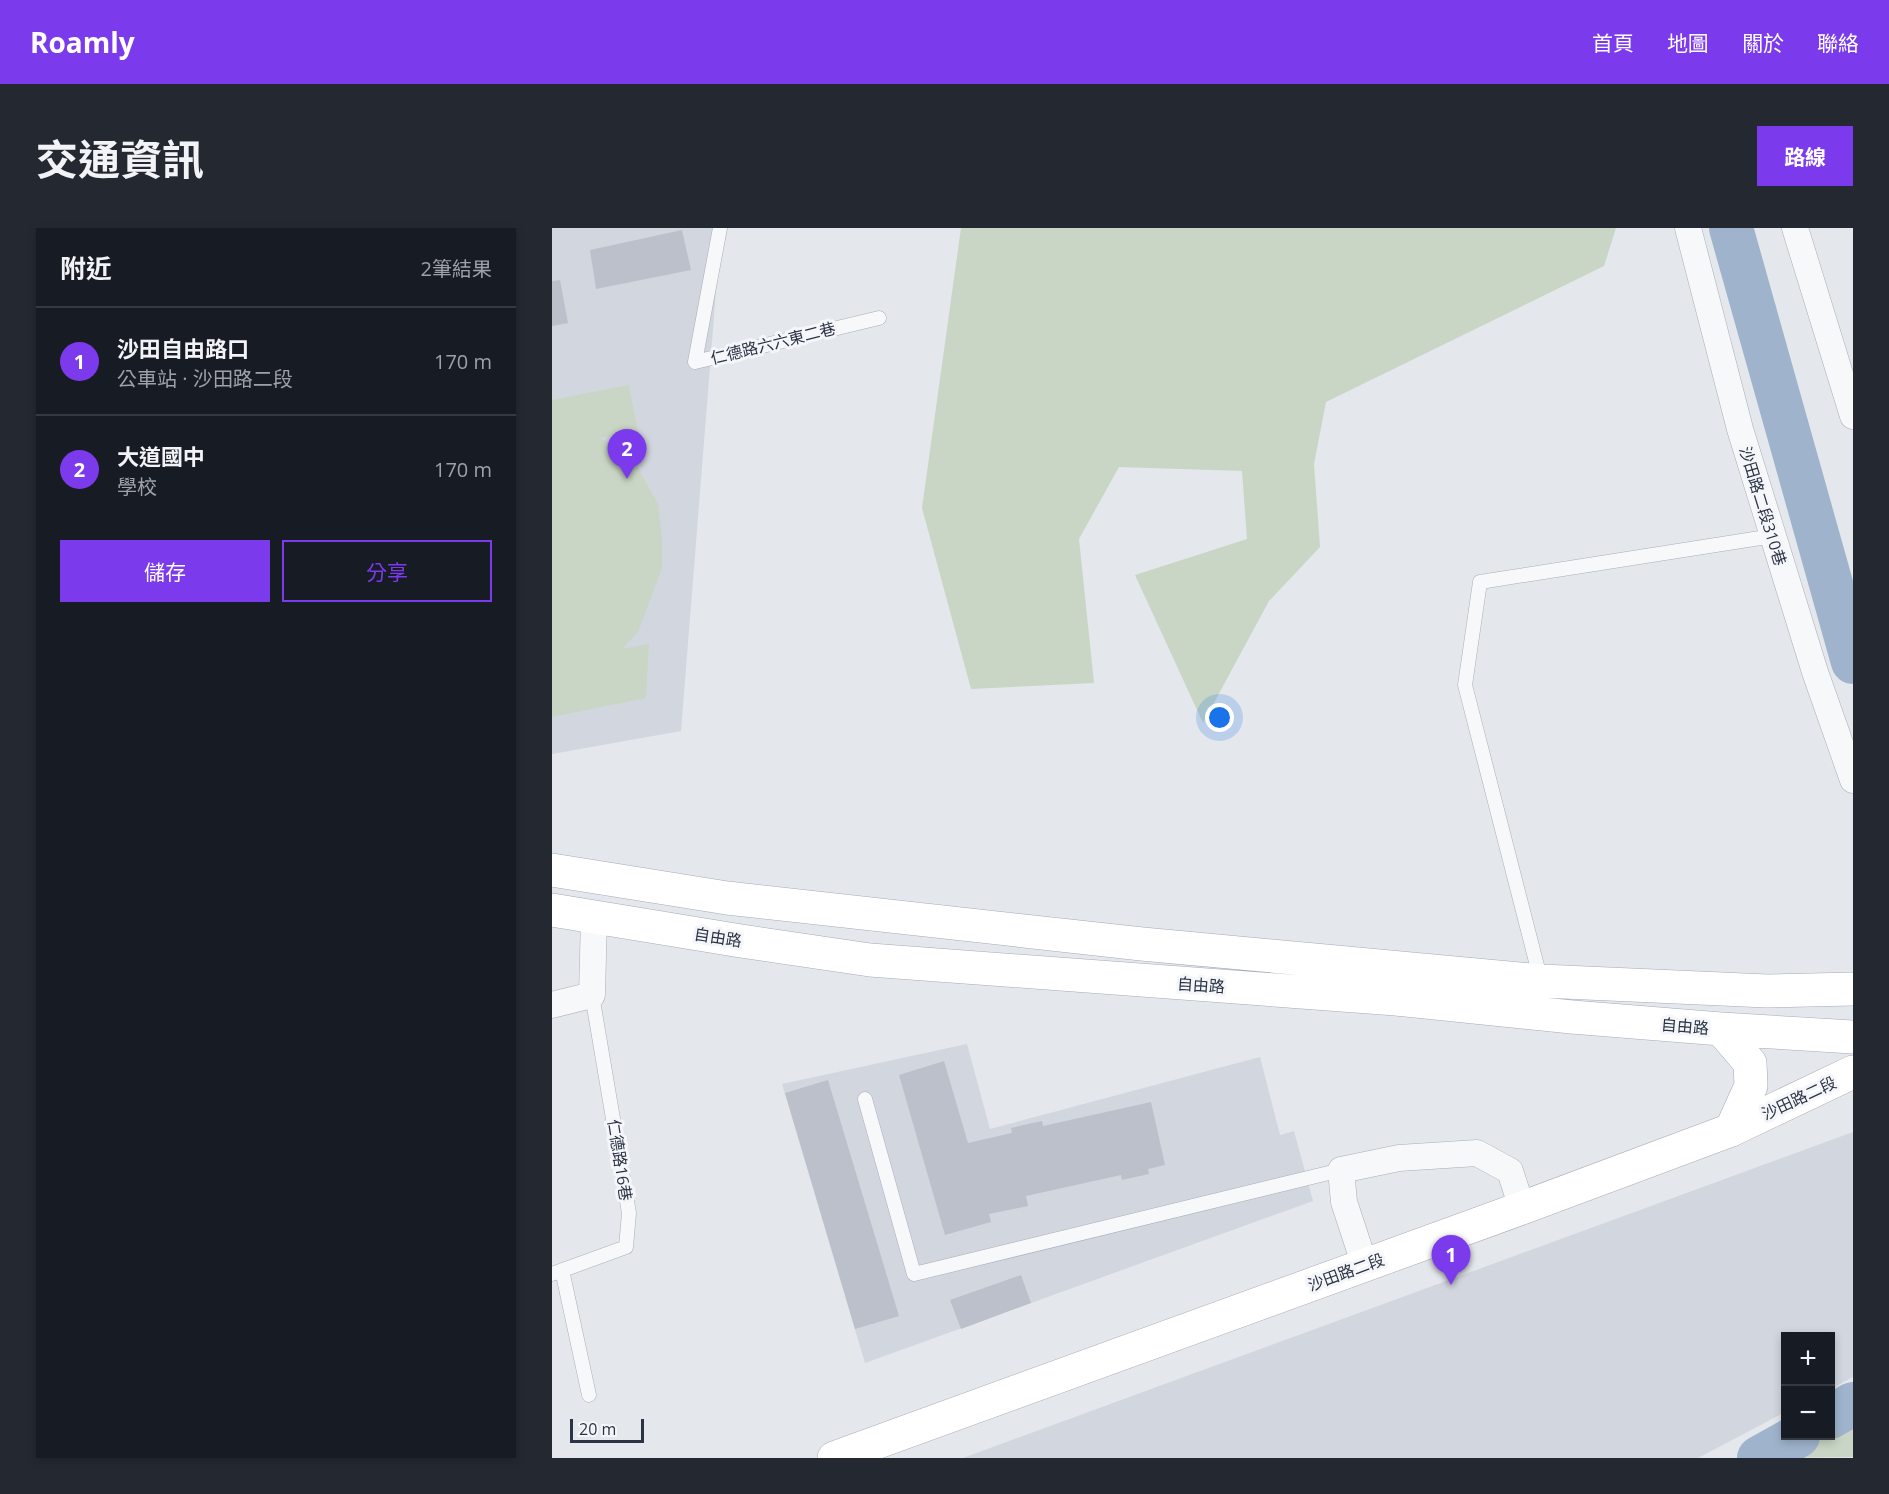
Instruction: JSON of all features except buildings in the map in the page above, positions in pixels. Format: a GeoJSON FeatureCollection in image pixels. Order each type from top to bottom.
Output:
{"type":"FeatureCollection","features":[{"type":"Feature","properties":{"kind":"main road"},"geometry":{"type":"LineString","coordinates":[[552,870],[727,898],[1154,945],[1541,981],[1767,991],[1853,989]]}},
{"type":"Feature","properties":{"kind":"main road","name":"自由路"},"geometry":{"type":"LineString","coordinates":[[552,910],[870,960],[1396,999],[1721,1029],[1853,1037]]}},
{"type":"Feature","properties":{"kind":"main road"},"geometry":{"type":"LineString","coordinates":[[1721,1029],[1750,1063],[1751,1086],[1731,1130]]}},
{"type":"Feature","properties":{"kind":"main road","name":"沙田路二段"},"geometry":{"type":"LineString","coordinates":[[834,1458],[1365,1266],[1731,1130],[1853,1072]]}},
{"type":"Feature","properties":{"kind":"street","name":"沙田路二段310巷"},"geometry":{"type":"LineString","coordinates":[[1688,228],[1740,429],[1815,672],[1853,780]]}},
{"type":"Feature","properties":{"kind":"street"},"geometry":{"type":"LineString","coordinates":[[1795,228],[1853,416]]}},
{"type":"Feature","properties":{"kind":"street"},"geometry":{"type":"LineString","coordinates":[[552,1005],[592,995],[594,917]]}},
{"type":"Feature","properties":{"kind":"street"},"geometry":{"type":"LineString","coordinates":[[1365,1266],[1344,1202],[1341,1170],[1400,1158],[1477,1153],[1510,1171],[1522,1208]]}},
{"type":"Feature","properties":{"kind":"lane","name":"仁德路六六東二巷"},"geometry":{"type":"LineString","coordinates":[[720,228],[695,362],[879,318]]}},
{"type":"Feature","properties":{"kind":"lane"},"geometry":{"type":"LineString","coordinates":[[1541,981],[1465,685],[1480,582],[1773,536]]}},
{"type":"Feature","properties":{"kind":"lane","name":"仁德路16巷"},"geometry":{"type":"LineString","coordinates":[[557,1272],[626,1247],[628,1213],[592,995]]}},
{"type":"Feature","properties":{"kind":"lane"},"geometry":{"type":"LineString","coordinates":[[865,1099],[914,1274],[1341,1170]]}},
{"type":"Feature","properties":{"kind":"lane"},"geometry":{"type":"LineString","coordinates":[[557,1272],[589,1395]]}},
{"type":"Feature","properties":{"kind":"shaded area"},"geometry":{"type":"Polygon","coordinates":[[[552,228],[721,228],[681,731],[552,754],[552,228]]]}},
{"type":"Feature","properties":{"kind":"shaded area"},"geometry":{"type":"Polygon","coordinates":[[[967,1044],[990,1129],[1260,1057],[1280,1135],[1294,1131],[1313,1201],[865,1363],[782,1084],[967,1044]]]}},
{"type":"Feature","properties":{"kind":"shaded area"},"geometry":{"type":"Polygon","coordinates":[[[1853,1132],[1853,1377],[1835,1387],[1835,1332],[1781,1332],[1781,1414],[1698,1458],[963,1458],[1853,1132]]]}},
{"type":"Feature","properties":{"kind":"green space"},"geometry":{"type":"Polygon","coordinates":[[[961,228],[1616,228],[1604,266],[1326,402],[1314,464],[1320,547],[1269,601],[1203,723],[1135,575],[1247,539],[1242,471],[1119,467],[1079,539],[1094,683],[971,689],[922,508],[961,228]]]}},
{"type":"Feature","properties":{"kind":"green space"},"geometry":{"type":"Polygon","coordinates":[[[629,385],[638,432],[599,438],[623,449],[636,465],[658,504],[662,539],[662,568],[638,632],[622,649],[649,644],[646,698],[552,717],[552,400],[629,385]]]}},
{"type":"Feature","properties":{"kind":"green space"},"geometry":{"type":"Polygon","coordinates":[[[1853,1398],[1853,1457],[1750,1458],[1782,1440],[1835,1440],[1835,1409],[1853,1398]]]}},
{"type":"Feature","properties":{"kind":"waterway"},"geometry":{"type":"LineString","coordinates":[[1731,228],[1853,662]]}},
{"type":"Feature","properties":{"kind":"waterway"},"geometry":{"type":"LineString","coordinates":[[1835,1414],[1853,1404]]}},
{"type":"Feature","properties":{"kind":"waterway"},"geometry":{"type":"LineString","coordinates":[[1759,1458],[1791,1440]]}},
{"type":"Feature","properties":{"kind":"place","name":"大道國中"},"geometry":{"type":"Point","coordinates":[627,479]}},
{"type":"Feature","properties":{"kind":"place","name":"沙田自由路口"},"geometry":{"type":"Point","coordinates":[1451,1285]}}]}
